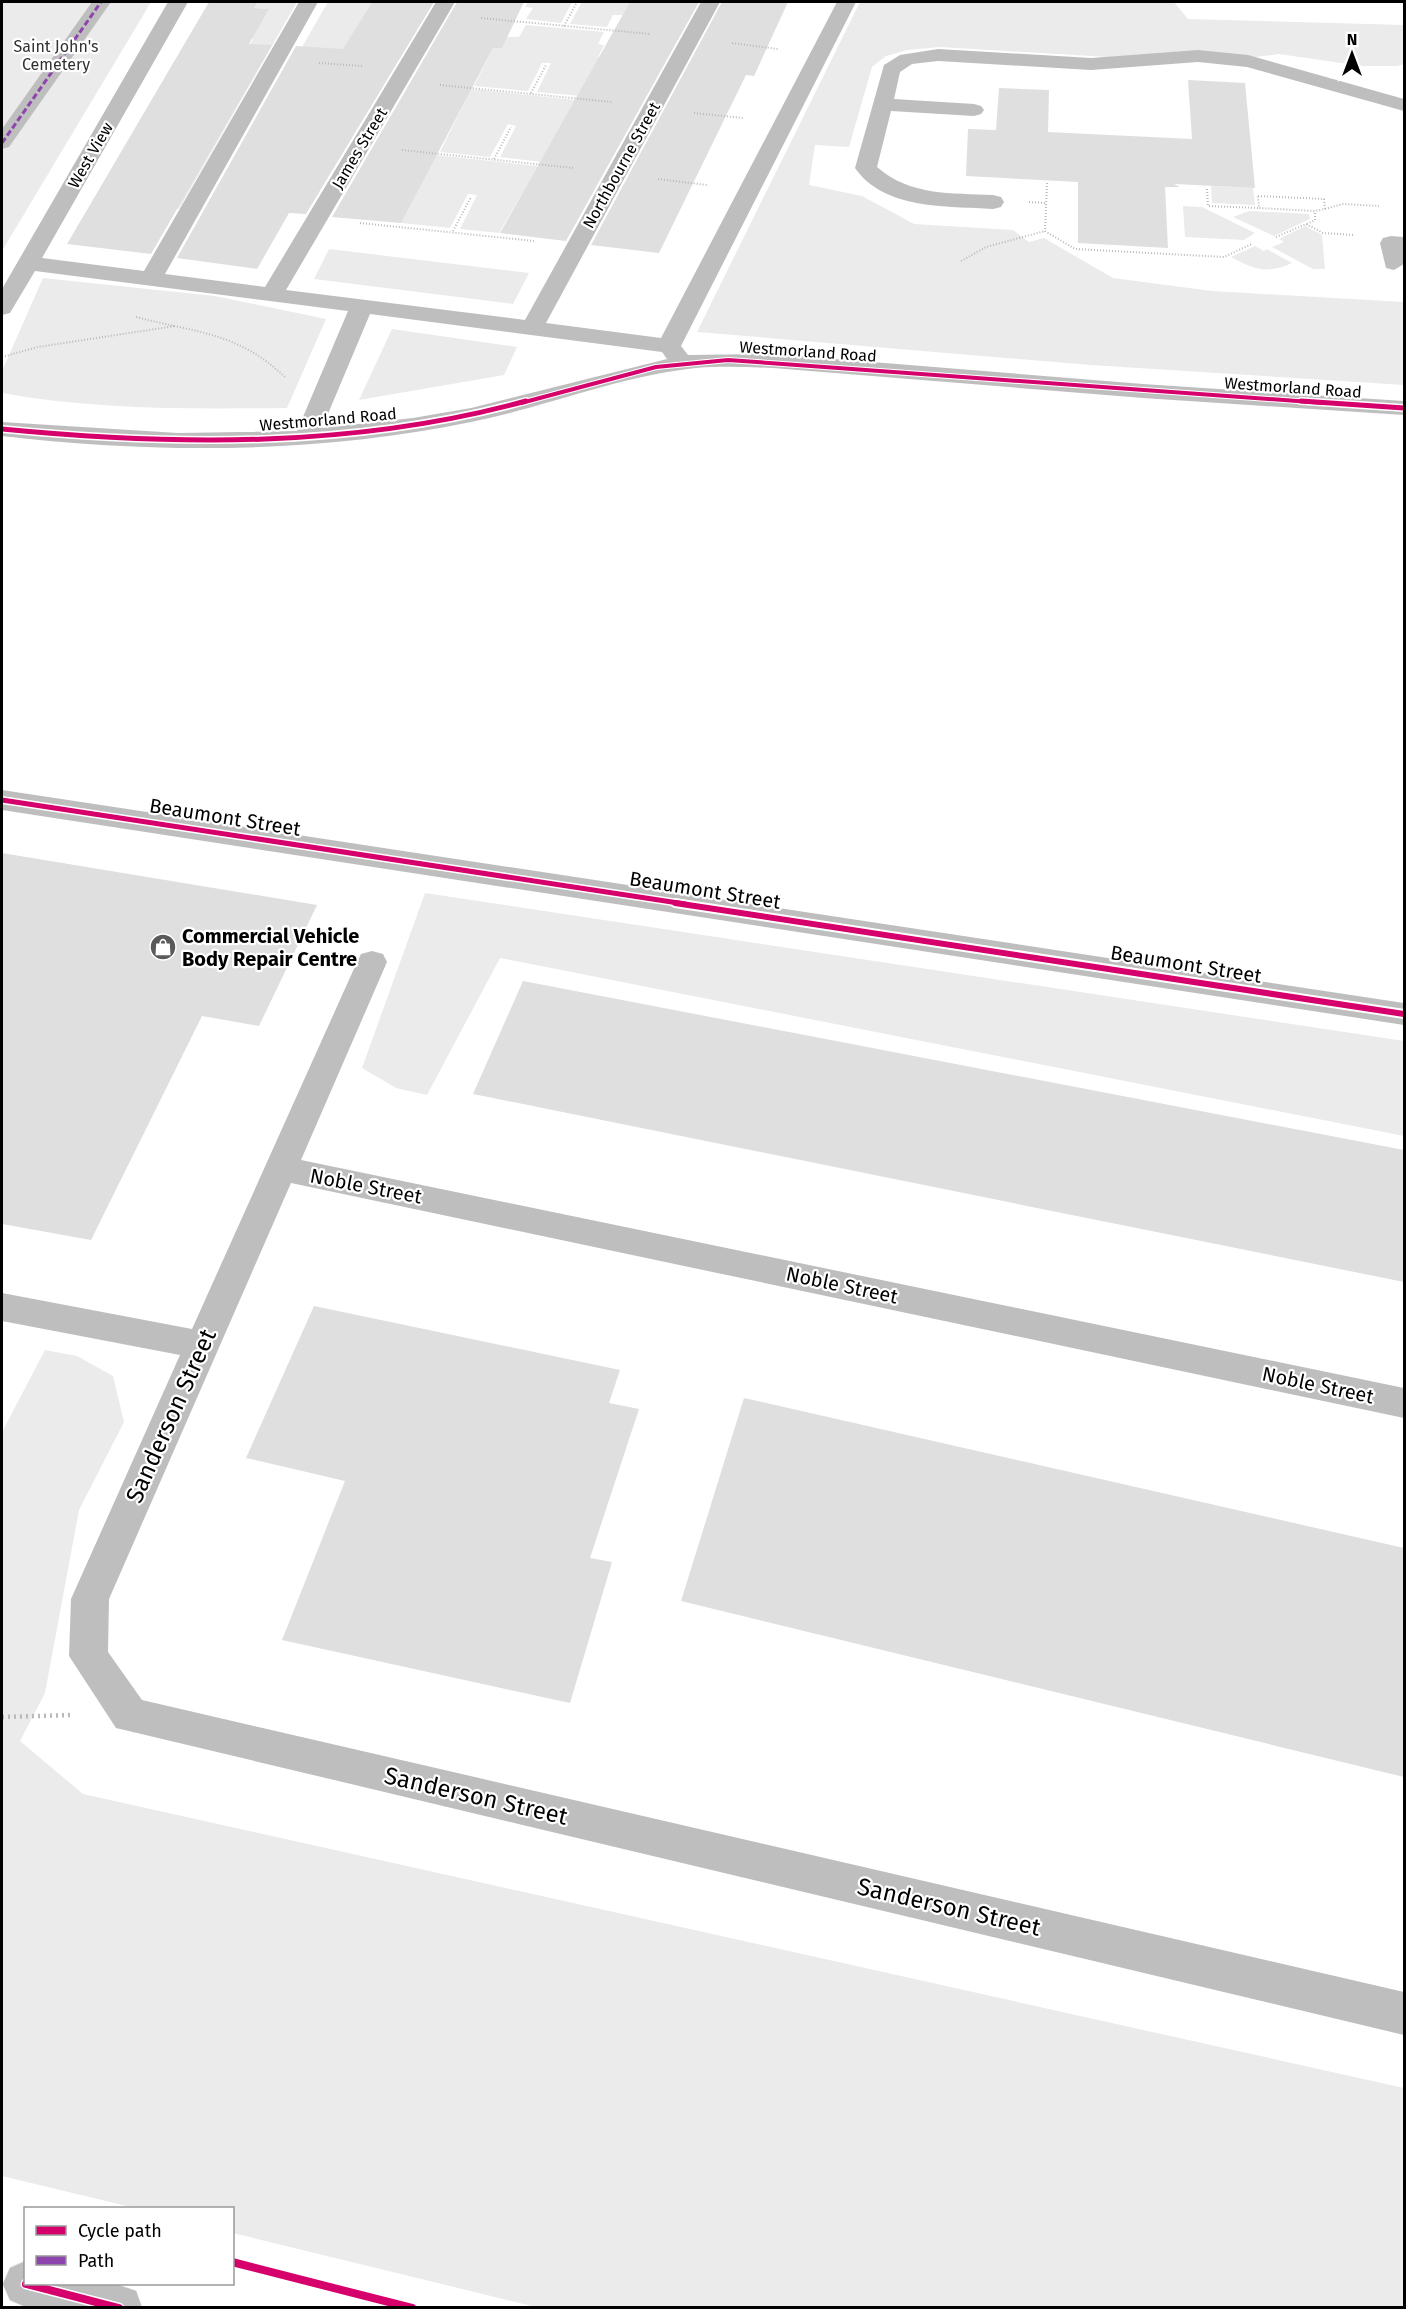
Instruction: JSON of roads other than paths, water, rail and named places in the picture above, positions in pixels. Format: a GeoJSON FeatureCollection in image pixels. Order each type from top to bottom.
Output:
{"type":"FeatureCollection","features":[{"type":"Feature","properties":{"kind":"street"},"geometry":{"type":"LineString","coordinates":[[2,143],[101,2]]}},
{"type":"Feature","properties":{"kind":"street","name":"West View"},"geometry":{"type":"LineString","coordinates":[[2,308],[178,2]]}},
{"type":"Feature","properties":{"kind":"street"},"geometry":{"type":"LineString","coordinates":[[151,278],[309,2]]}},
{"type":"Feature","properties":{"kind":"street","name":"Northbourne Street"},"geometry":{"type":"LineString","coordinates":[[532,328],[711,2]]}},
{"type":"Feature","properties":{"kind":"street"},"geometry":{"type":"LineString","coordinates":[[28,262],[532,328],[676,355],[750,190],[847,2]]}},
{"type":"Feature","properties":{"kind":"street","name":"James Street"},"geometry":{"type":"LineString","coordinates":[[263,292],[317,219],[442,8]]}},
{"type":"Feature","properties":{"kind":"street"},"geometry":{"type":"LineString","coordinates":[[993,202],[924,198],[885,184],[866,168],[891,69],[907,59],[938,55],[1091,64],[1198,56],[1248,61],[1404,105]]}},
{"type":"Feature","properties":{"kind":"street"},"geometry":{"type":"LineString","coordinates":[[883,104],[974,110]]}},
{"type":"Feature","properties":{"kind":"street"},"geometry":{"type":"LineString","coordinates":[[306,438],[362,306]]}},
{"type":"Feature","properties":{"kind":"street","name":"Westmorland Road"},"geometry":{"type":"LineString","coordinates":[[2,429],[66,436],[183,442],[306,438],[363,432],[471,415],[676,355],[1143,391],[1404,408]]}},
{"type":"Feature","properties":{"kind":"street","name":"Beaumont Street"},"geometry":{"type":"LineString","coordinates":[[2,800],[1404,1014]]}},
{"type":"Feature","properties":{"kind":"street","name":"Sanderson Street"},"geometry":{"type":"LineString","coordinates":[[372,962],[90,1599],[88,1656],[130,1715],[1404,2014]]}},
{"type":"Feature","properties":{"kind":"street","name":"Noble Street"},"geometry":{"type":"LineString","coordinates":[[279,1168],[1404,1403]]}},
{"type":"Feature","properties":{"kind":"street"},"geometry":{"type":"LineString","coordinates":[[2,1307],[202,1345]]}},
{"type":"Feature","properties":{"kind":"street"},"geometry":{"type":"LineString","coordinates":[[2,2277],[24,2282]]}},
{"type":"Feature","properties":{"kind":"street"},"geometry":{"type":"LineString","coordinates":[[34,2285],[118,2307]]}},
{"type":"Feature","properties":{"kind":"place","name":"Commercial Vehicle Body Repair Centre"},"geometry":{"type":"Point","coordinates":[163,947]}},
{"type":"Feature","properties":{"kind":"park label","name":"Saint John's Cemetery"},"geometry":{"type":"Point","coordinates":[56,55]}}]}
